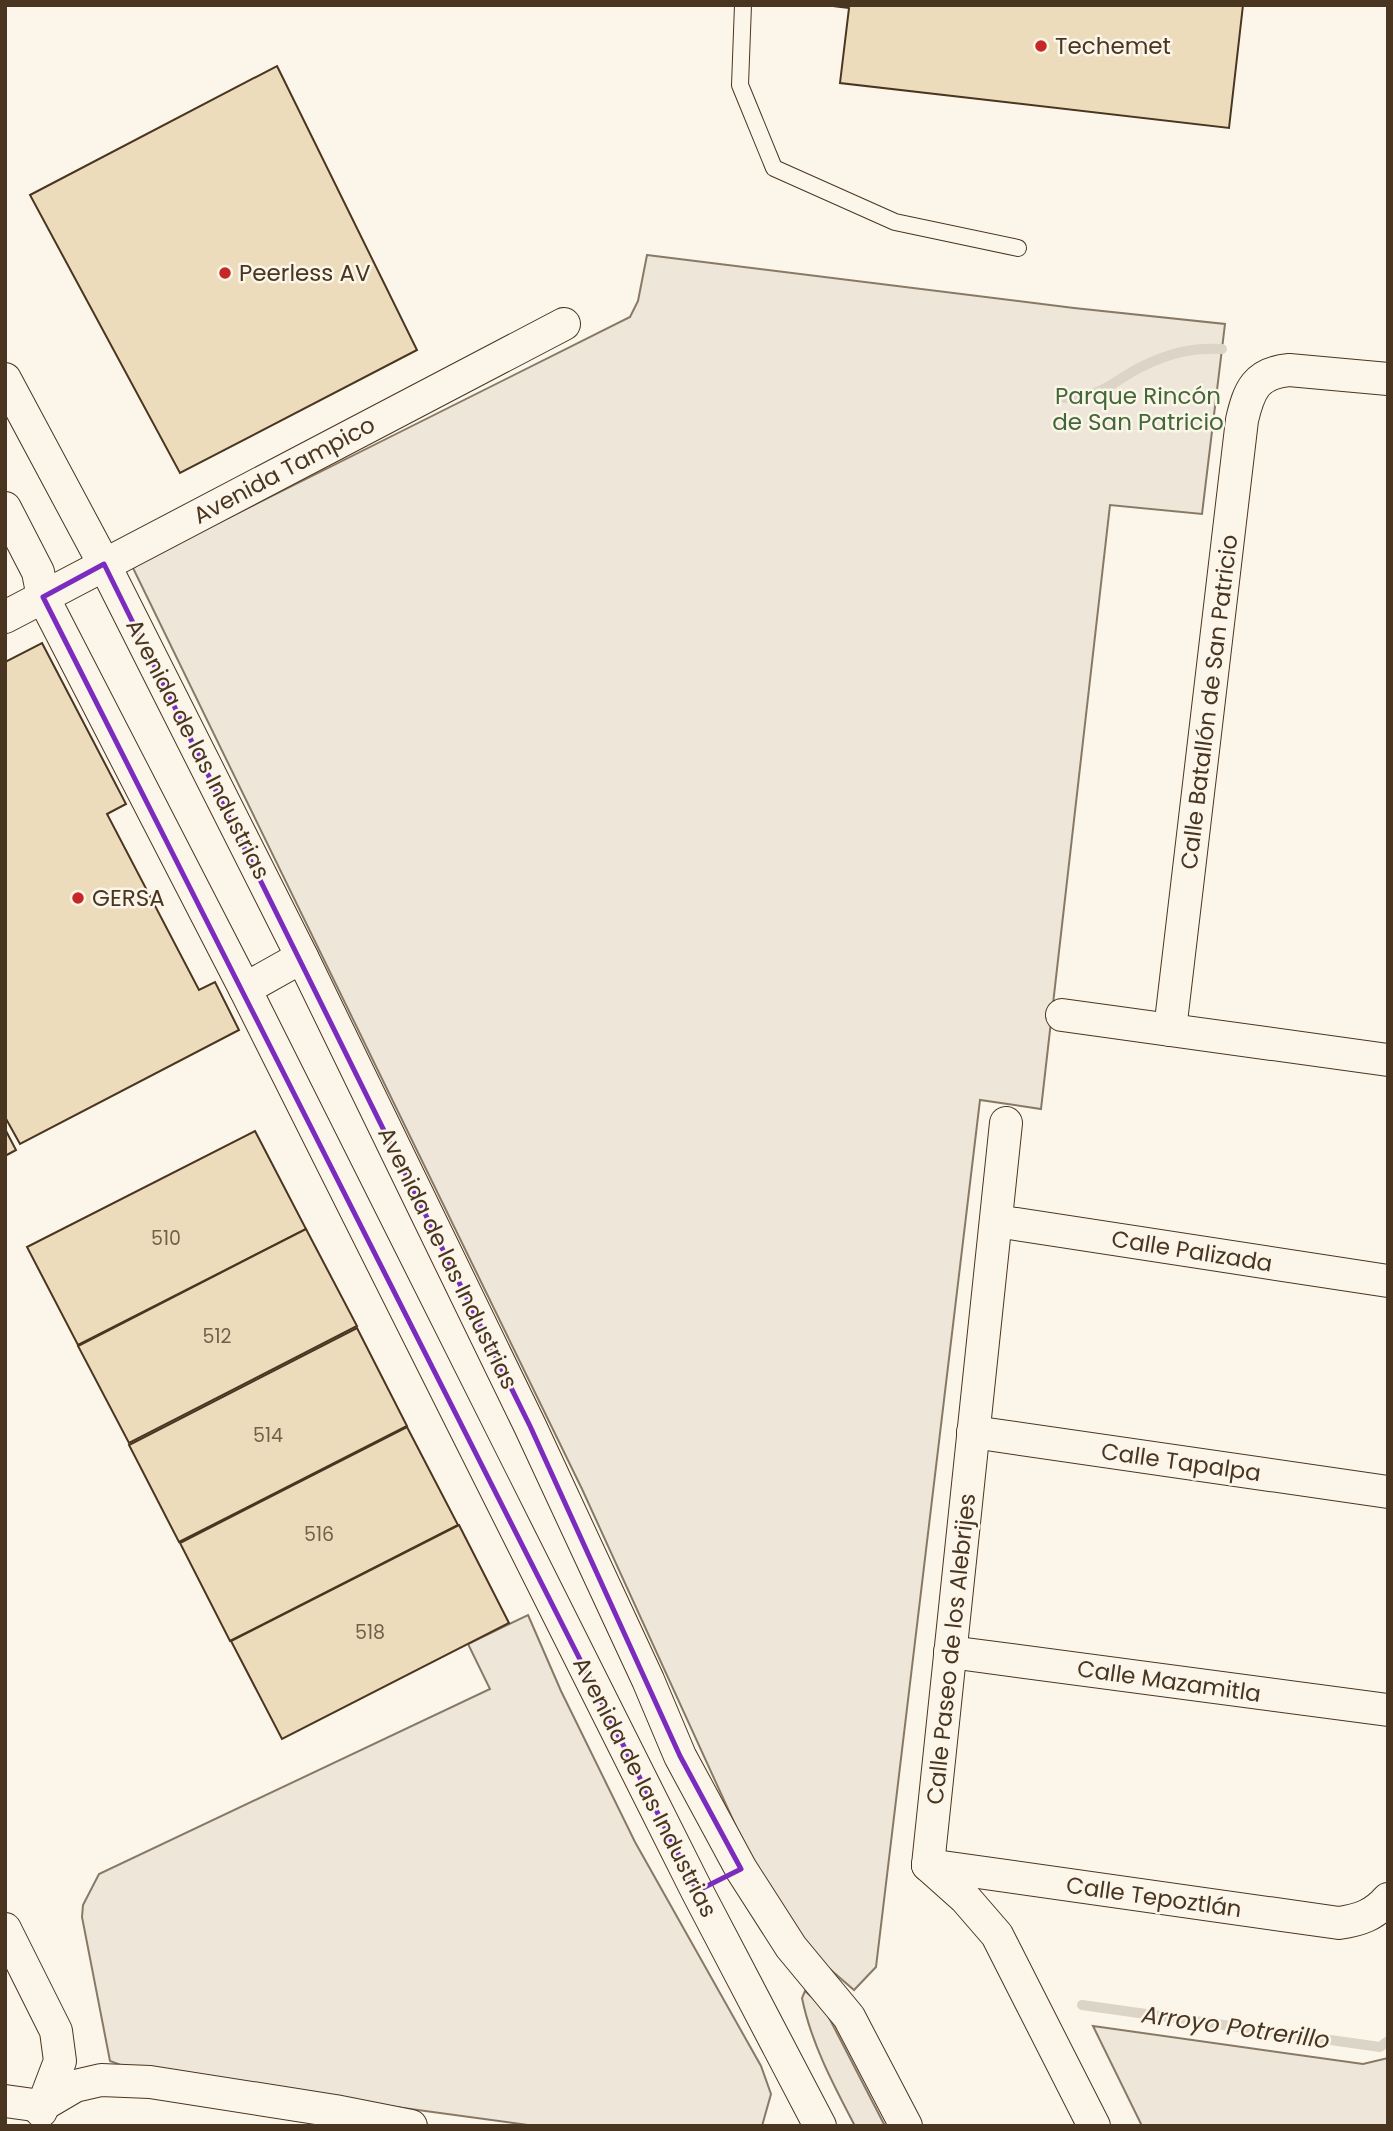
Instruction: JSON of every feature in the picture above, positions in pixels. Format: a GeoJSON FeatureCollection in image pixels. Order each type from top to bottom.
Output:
{"type":"FeatureCollection","features":[{"type":"Feature","properties":{"kind":"street","name":"Avenida Tampico"},"geometry":{"type":"LineString","coordinates":[[5,617],[564,324]]}},
{"type":"Feature","properties":{"kind":"street","name":"Calle Batallón de San Patricio"},"geometry":{"type":"LineString","coordinates":[[1170,1030],[1242,420],[1249,395],[1260,379],[1278,371],[1388,379]]}},
{"type":"Feature","properties":{"kind":"street","name":"Avenida de las Industrias"},"geometry":{"type":"LineString","coordinates":[[5,379],[104,564],[302,957],[530,1426],[648,1680],[680,1756],[741,1869],[791,1947],[849,2017],[906,2126]]}},
{"type":"Feature","properties":{"kind":"street","name":"Avenida de las Industrias"},"geometry":{"type":"LineString","coordinates":[[5,508],[38,572],[43,597],[245,989],[809,2117]]}},
{"type":"Feature","properties":{"kind":"street"},"geometry":{"type":"LineString","coordinates":[[245,989],[302,957]]}},
{"type":"Feature","properties":{"kind":"street"},"geometry":{"type":"LineString","coordinates":[[1062,1015],[1388,1060]]}},
{"type":"Feature","properties":{"kind":"street","name":"Calle Paseo de los Alebrijes"},"geometry":{"type":"LineString","coordinates":[[928,1865],[1006,1123]]}},
{"type":"Feature","properties":{"kind":"street","name":"Calle Palizada"},"geometry":{"type":"LineString","coordinates":[[996,1221],[1388,1281]]}},
{"type":"Feature","properties":{"kind":"street","name":"Calle Tapalpa"},"geometry":{"type":"LineString","coordinates":[[973,1432],[1388,1492]]}},
{"type":"Feature","properties":{"kind":"street","name":"Calle Mazamitla"},"geometry":{"type":"LineString","coordinates":[[950,1652],[1388,1710]]}},
{"type":"Feature","properties":{"kind":"street"},"geometry":{"type":"LineString","coordinates":[[928,1865],[965,1898],[997,1935],[1094,2126]]}},
{"type":"Feature","properties":{"kind":"street","name":"Calle Tepoztlán"},"geometry":{"type":"LineString","coordinates":[[928,1865],[1339,1923],[1356,1921],[1383,1905]]}},
{"type":"Feature","properties":{"kind":"street"},"geometry":{"type":"LineString","coordinates":[[697,1891],[741,1869]]}},
{"type":"Feature","properties":{"kind":"street"},"geometry":{"type":"LineString","coordinates":[[5,1929],[56,2031],[60,2061],[40,2116]]}},
{"type":"Feature","properties":{"kind":"street"},"geometry":{"type":"LineString","coordinates":[[40,2116],[75,2086],[101,2080],[150,2082],[335,2111],[411,2126]]}},
{"type":"Feature","properties":{"kind":"street"},"geometry":{"type":"LineString","coordinates":[[5,2102],[40,2116]]}},
{"type":"Feature","properties":{"kind":"lane"},"geometry":{"type":"LineString","coordinates":[[743,5],[740,85],[774,169],[895,222],[1018,248]]}},
{"type":"Feature","properties":{"kind":"highlighted area"},"geometry":{"type":"Polygon","coordinates":[[[104,564],[530,1426],[680,1756],[741,1869],[697,1891],[43,597],[104,564]]]}},
{"type":"Feature","properties":{"kind":"green space","name":"Parque Rincón de San Patricio"},"geometry":{"type":"Polygon","coordinates":[[[647,255],[1225,324],[1202,514],[1110,505],[1041,1109],[980,1100],[876,1967],[854,1990],[824,1964],[796,1933],[744,1844],[582,1489],[132,566],[630,317],[638,301],[647,255]]]}},
{"type":"Feature","properties":{"kind":"green space"},"geometry":{"type":"Polygon","coordinates":[[[528,1615],[561,1691],[635,1842],[761,2066],[771,2094],[762,2126],[535,2126],[139,2072],[110,2061],[82,1917],[83,1905],[99,1874],[490,1689],[468,1644],[528,1615]]]}},
{"type":"Feature","properties":{"kind":"green space"},"geometry":{"type":"Polygon","coordinates":[[[805,1991],[824,2008],[885,2126],[855,2126],[817,2048],[802,1998],[805,1991]]]}},
{"type":"Feature","properties":{"kind":"green space"},"geometry":{"type":"Polygon","coordinates":[[[1093,2026],[1363,2064],[1388,2058],[1388,2126],[1142,2126],[1093,2026]]]}},
{"type":"Feature","properties":{"kind":"building","name":"Techemet"},"geometry":{"type":"Polygon","coordinates":[[[825,5],[1243,5],[1229,128],[840,83],[849,8],[825,5]]]}},
{"type":"Feature","properties":{"kind":"building","name":"Peerless AV"},"geometry":{"type":"Polygon","coordinates":[[[277,66],[417,350],[180,473],[30,195],[277,66]]]}},
{"type":"Feature","properties":{"kind":"building","name":"GERSA"},"geometry":{"type":"Polygon","coordinates":[[[42,643],[126,804],[107,814],[199,990],[215,982],[239,1030],[20,1144],[5,1117],[5,662],[42,643]]]}},
{"type":"Feature","properties":{"kind":"building"},"geometry":{"type":"Polygon","coordinates":[[[5,1129],[16,1150],[5,1156],[5,1129]]]}},
{"type":"Feature","properties":{"kind":"building"},"geometry":{"type":"Polygon","coordinates":[[[255,1131],[306,1229],[78,1345],[27,1247],[255,1131]]]}},
{"type":"Feature","properties":{"kind":"building"},"geometry":{"type":"Polygon","coordinates":[[[306,1229],[357,1326],[129,1443],[78,1346],[306,1229]]]}},
{"type":"Feature","properties":{"kind":"building"},"geometry":{"type":"Polygon","coordinates":[[[357,1328],[407,1426],[179,1542],[129,1445],[357,1328]]]}},
{"type":"Feature","properties":{"kind":"building"},"geometry":{"type":"Polygon","coordinates":[[[407,1427],[458,1525],[230,1641],[180,1543],[407,1427]]]}},
{"type":"Feature","properties":{"kind":"building"},"geometry":{"type":"Polygon","coordinates":[[[459,1525],[509,1623],[282,1739],[231,1641],[459,1525]]]}},
{"type":"Feature","properties":{"kind":"waterway"},"geometry":{"type":"LineString","coordinates":[[1064,398],[1098,392],[1143,366],[1172,354],[1222,349]]}},
{"type":"Feature","properties":{"kind":"waterway","name":"Arroyo Potrerillo"},"geometry":{"type":"LineString","coordinates":[[1082,2005],[1380,2047],[1388,2041]]}},
{"type":"Feature","properties":{"kind":"place","name":"Techemet"},"geometry":{"type":"Point","coordinates":[1041,46]}},
{"type":"Feature","properties":{"kind":"place","name":"Peerless AV"},"geometry":{"type":"Point","coordinates":[225,273]}},
{"type":"Feature","properties":{"kind":"place","name":"GERSA"},"geometry":{"type":"Point","coordinates":[78,898]}}]}
